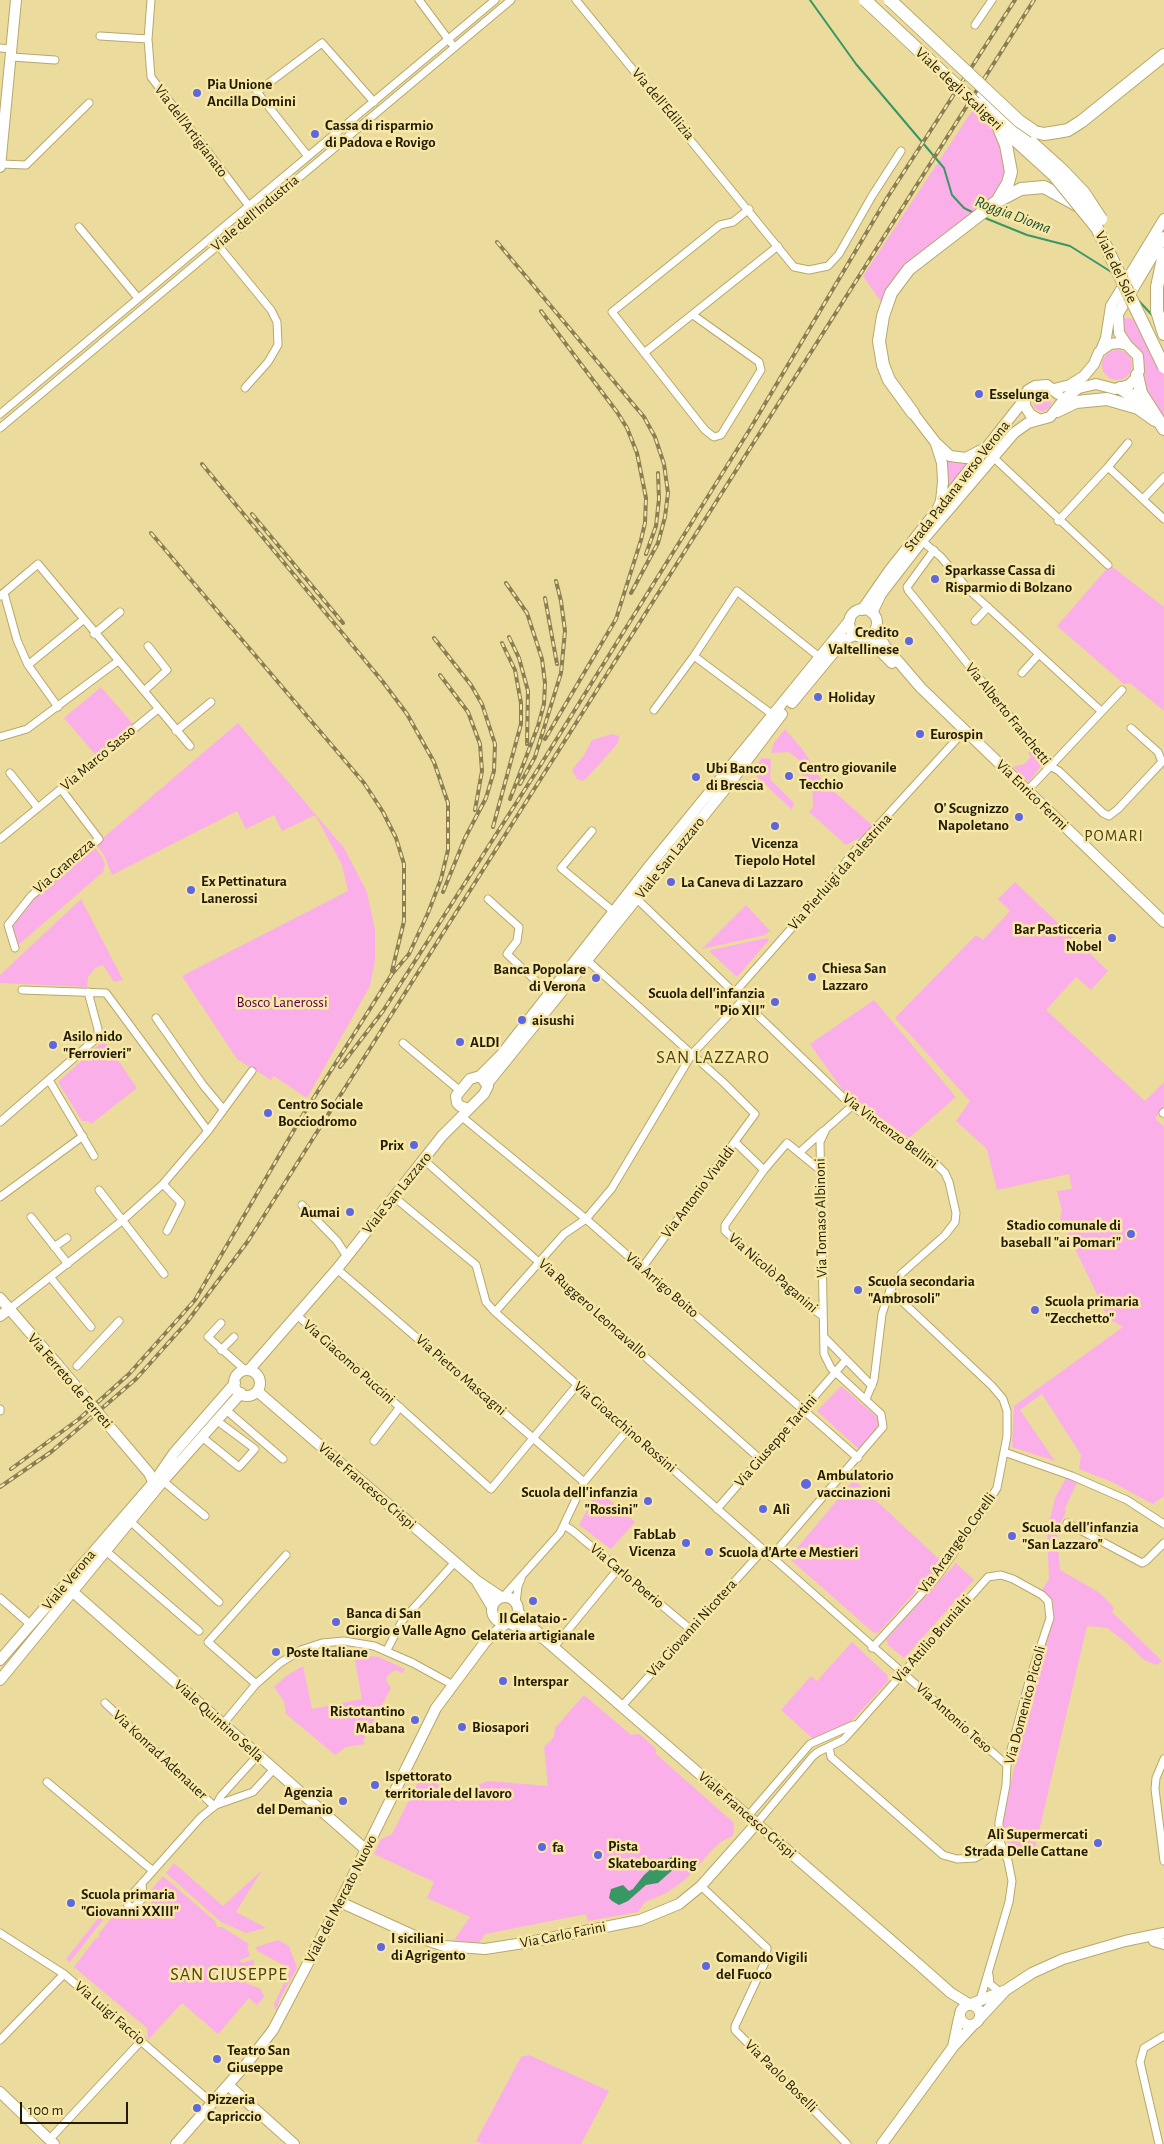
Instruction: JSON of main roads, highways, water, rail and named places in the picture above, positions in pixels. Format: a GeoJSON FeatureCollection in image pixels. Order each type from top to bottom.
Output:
{"type":"FeatureCollection","features":[{"type":"Feature","properties":{"kind":"highway","name":"Viale degli Scaligeri"},"geometry":{"type":"LineString","coordinates":[[865,0],[997,124],[1058,173]]}},
{"type":"Feature","properties":{"kind":"highway","name":"Viale degli Scaligeri"},"geometry":{"type":"LineString","coordinates":[[878,0],[1058,173]]}},
{"type":"Feature","properties":{"kind":"highway"},"geometry":{"type":"LineString","coordinates":[[890,0],[1019,121],[1035,132],[1044,134],[1068,130],[1082,121],[1164,55]]}},
{"type":"Feature","properties":{"kind":"highway"},"geometry":{"type":"LineString","coordinates":[[996,202],[1008,183],[1010,162],[997,124]]}},
{"type":"Feature","properties":{"kind":"highway","name":"Viale del Sole"},"geometry":{"type":"LineString","coordinates":[[1058,173],[1087,212],[1113,258],[1164,367]]}},
{"type":"Feature","properties":{"kind":"highway","name":"Viale del Sole"},"geometry":{"type":"LineString","coordinates":[[1058,173],[1084,193],[1103,223],[1164,346]]}},
{"type":"Feature","properties":{"kind":"highway"},"geometry":{"type":"LineString","coordinates":[[913,413],[889,380],[883,365],[879,341],[883,316],[891,293],[909,269],[996,202],[1021,189],[1044,187],[1068,199],[1087,212]]}},
{"type":"Feature","properties":{"kind":"highway"},"geometry":{"type":"LineString","coordinates":[[1164,254],[1157,287],[1159,317],[1164,333]]}},
{"type":"Feature","properties":{"kind":"highway"},"geometry":{"type":"LineString","coordinates":[[1138,376],[1141,393],[1160,425]]}},
{"type":"Feature","properties":{"kind":"highway"},"geometry":{"type":"LineString","coordinates":[[1120,388],[1136,398],[1160,425]]}},
{"type":"Feature","properties":{"kind":"highway"},"geometry":{"type":"LineString","coordinates":[[1058,408],[1086,400],[1108,399],[1133,405],[1160,425]]}},
{"type":"Feature","properties":{"kind":"main road"},"geometry":{"type":"LineString","coordinates":[[0,165],[3,118],[9,87],[12,53],[13,0]]}},
{"type":"Feature","properties":{"kind":"main road"},"geometry":{"type":"LineString","coordinates":[[0,99],[9,87]]}},
{"type":"Feature","properties":{"kind":"main road"},"geometry":{"type":"LineString","coordinates":[[1058,408],[1059,396],[1054,389],[1047,385],[1035,386],[1028,390],[1024,400],[1028,412],[1038,419],[1050,417],[1079,388],[1104,385],[1120,388],[1129,385],[1138,376],[1140,366],[1138,356],[1119,333],[1118,314],[1128,287],[1164,219]]}},
{"type":"Feature","properties":{"kind":"main road"},"geometry":{"type":"LineString","coordinates":[[1054,389],[1077,381],[1094,364],[1106,338],[1110,308],[1128,287],[1164,237]]}},
{"type":"Feature","properties":{"kind":"main road"},"geometry":{"type":"LineString","coordinates":[[1102,348],[1114,343],[1127,345]]}},
{"type":"Feature","properties":{"kind":"main road"},"geometry":{"type":"LineString","coordinates":[[1094,364],[1095,374],[1104,385]]}},
{"type":"Feature","properties":{"kind":"main road","name":"Strada Padana verso Verona"},"geometry":{"type":"LineString","coordinates":[[893,573],[933,517],[1024,400]]}},
{"type":"Feature","properties":{"kind":"main road"},"geometry":{"type":"LineString","coordinates":[[913,413],[936,443],[950,456],[960,458],[972,456],[990,444]]}},
{"type":"Feature","properties":{"kind":"main road","name":"Strada Padana verso Verona"},"geometry":{"type":"LineString","coordinates":[[893,573],[1014,433],[1022,426],[1038,419]]}},
{"type":"Feature","properties":{"kind":"main road"},"geometry":{"type":"LineString","coordinates":[[933,517],[941,500],[943,482],[942,463],[936,443]]}},
{"type":"Feature","properties":{"kind":"main road"},"geometry":{"type":"LineString","coordinates":[[867,611],[876,620],[876,629],[866,637],[855,635],[850,628],[850,620],[854,613],[867,611],[881,594],[893,573]]}},
{"type":"Feature","properties":{"kind":"main road","name":"Viale San Lazzaro"},"geometry":{"type":"LineString","coordinates":[[446,1131],[457,1103],[456,1096],[462,1087],[470,1079],[480,1076],[501,1055],[818,656],[850,620]]}},
{"type":"Feature","properties":{"kind":"main road","name":"Via Enrico Fermi"},"geometry":{"type":"LineString","coordinates":[[876,629],[885,646],[921,688],[1164,922]]}},
{"type":"Feature","properties":{"kind":"main road","name":"Viale San Lazzaro"},"geometry":{"type":"LineString","coordinates":[[250,1371],[298,1316],[446,1131],[475,1105],[484,1094],[487,1084],[637,900],[825,660],[844,640],[855,635]]}},
{"type":"Feature","properties":{"kind":"main road","name":"Via Enrico Fermi"},"geometry":{"type":"LineString","coordinates":[[866,637],[912,683],[921,688]]}},
{"type":"Feature","properties":{"kind":"main road"},"geometry":{"type":"LineString","coordinates":[[480,1076],[487,1084]]}},
{"type":"Feature","properties":{"kind":"main road"},"geometry":{"type":"LineString","coordinates":[[457,1103],[465,1112]]}},
{"type":"Feature","properties":{"kind":"main road","name":"Via Ferreto de Ferreti"},"geometry":{"type":"LineString","coordinates":[[0,1298],[4,1313],[58,1365],[158,1482]]}},
{"type":"Feature","properties":{"kind":"main road"},"geometry":{"type":"LineString","coordinates":[[139,1461],[149,1469],[155,1470],[174,1453],[235,1383],[237,1376],[250,1371],[260,1383],[257,1391],[251,1395],[241,1394],[158,1482]]}},
{"type":"Feature","properties":{"kind":"main road"},"geometry":{"type":"LineString","coordinates":[[235,1383],[241,1394]]}},
{"type":"Feature","properties":{"kind":"main road","name":"Viale Francesco Crispi"},"geometry":{"type":"LineString","coordinates":[[257,1391],[477,1581],[502,1597],[510,1598],[543,1638],[951,1993],[973,2003]]}},
{"type":"Feature","properties":{"kind":"main road"},"geometry":{"type":"LineString","coordinates":[[140,1503],[154,1489],[174,1453]]}},
{"type":"Feature","properties":{"kind":"main road","name":"Viale Verona"},"geometry":{"type":"LineString","coordinates":[[0,1680],[130,1521],[140,1503],[144,1486],[139,1461]]}},
{"type":"Feature","properties":{"kind":"main road","name":"Viale Verona"},"geometry":{"type":"LineString","coordinates":[[0,1660],[140,1503]]}},
{"type":"Feature","properties":{"kind":"main road","name":"Viale Francesco Crispi"},"geometry":{"type":"LineString","coordinates":[[477,1581],[498,1622],[507,1623],[543,1638]]}},
{"type":"Feature","properties":{"kind":"main road","name":"Viale Quintino Sella"},"geometry":{"type":"LineString","coordinates":[[73,1592],[366,1849]]}},
{"type":"Feature","properties":{"kind":"main road"},"geometry":{"type":"LineString","coordinates":[[492,1612],[495,1601],[502,1597]]}},
{"type":"Feature","properties":{"kind":"main road"},"geometry":{"type":"LineString","coordinates":[[507,1623],[515,1619],[517,1607]]}},
{"type":"Feature","properties":{"kind":"main road","name":"Viale del Mercato Nuovo"},"geometry":{"type":"LineString","coordinates":[[176,2144],[273,2030],[340,1902],[436,1708],[486,1641],[492,1630],[492,1612]]}},
{"type":"Feature","properties":{"kind":"main road","name":"Viale del Mercato Nuovo"},"geometry":{"type":"LineString","coordinates":[[486,1641],[507,1623]]}},
{"type":"Feature","properties":{"kind":"main road","name":"Via Carlo Farini"},"geometry":{"type":"LineString","coordinates":[[340,1902],[430,1942],[456,1948],[485,1949],[640,1920],[679,1904],[701,1886],[753,1820]]}},
{"type":"Feature","properties":{"kind":"main road"},"geometry":{"type":"LineString","coordinates":[[953,2046],[962,2007],[1003,1991],[1050,1965],[1084,1952],[1164,1934]]}},
{"type":"Feature","properties":{"kind":"main road"},"geometry":{"type":"LineString","coordinates":[[1120,1943],[1161,1942]]}},
{"type":"Feature","properties":{"kind":"main road"},"geometry":{"type":"LineString","coordinates":[[882,2144],[953,2046],[977,2022],[1003,1991]]}},
{"type":"Feature","properties":{"kind":"main road","name":"Viale Francesco Crispi"},"geometry":{"type":"LineString","coordinates":[[951,1993],[959,2016]]}},
{"type":"Feature","properties":{"kind":"main road"},"geometry":{"type":"LineString","coordinates":[[973,2003],[979,2010],[977,2022]]}},
{"type":"Feature","properties":{"kind":"main road"},"geometry":{"type":"LineString","coordinates":[[959,2016],[964,2024],[977,2022]]}},
{"type":"Feature","properties":{"kind":"main road"},"geometry":{"type":"LineString","coordinates":[[228,2085],[294,2144]]}},
{"type":"Feature","properties":{"kind":"main road"},"geometry":{"type":"LineString","coordinates":[[0,2092],[52,2142]]}},
{"type":"Feature","properties":{"kind":"waterway","name":"Roggia Dioma"},"geometry":{"type":"LineString","coordinates":[[810,0],[856,64],[944,168],[952,195],[964,208],[974,213]]}},
{"type":"Feature","properties":{"kind":"waterway","name":"Roggia Dioma"},"geometry":{"type":"LineString","coordinates":[[985,218],[1027,235],[1070,246],[1113,273]]}},
{"type":"Feature","properties":{"kind":"waterway","name":"Roggia Dioma"},"geometry":{"type":"LineString","coordinates":[[1138,300],[1152,315]]}},
{"type":"Feature","properties":{"kind":"railway"},"geometry":{"type":"LineString","coordinates":[[340,1067],[383,1011],[538,769],[750,429],[887,198],[1015,0]]}},
{"type":"Feature","properties":{"kind":"railway"},"geometry":{"type":"LineString","coordinates":[[0,1487],[51,1452],[136,1379],[187,1322],[248,1241],[1034,0]]}},
{"type":"Feature","properties":{"kind":"railway"},"geometry":{"type":"LineString","coordinates":[[497,242],[644,417],[655,437],[664,464],[668,493],[665,517],[658,543],[631,593]]}},
{"type":"Feature","properties":{"kind":"railway"},"geometry":{"type":"LineString","coordinates":[[541,311],[627,428],[637,453],[646,498],[645,523],[641,540],[616,619],[545,739]]}},
{"type":"Feature","properties":{"kind":"railway"},"geometry":{"type":"LineString","coordinates":[[11,1469],[79,1419],[129,1374],[195,1300],[301,1118],[392,974],[409,954],[441,879],[448,850],[448,803],[434,762],[407,714],[383,682],[202,464]]}},
{"type":"Feature","properties":{"kind":"railway"},"geometry":{"type":"LineString","coordinates":[[646,554],[656,526],[659,499],[658,473]]}},
{"type":"Feature","properties":{"kind":"railway"},"geometry":{"type":"LineString","coordinates":[[252,514],[343,623]]}},
{"type":"Feature","properties":{"kind":"railway"},"geometry":{"type":"LineString","coordinates":[[151,533],[364,783],[383,812],[396,838],[404,864],[404,921],[392,971]]}},
{"type":"Feature","properties":{"kind":"railway"},"geometry":{"type":"LineString","coordinates":[[520,784],[535,757],[561,673],[565,631],[556,581]]}},
{"type":"Feature","properties":{"kind":"railway"},"geometry":{"type":"LineString","coordinates":[[506,583],[527,613],[542,659],[545,683],[544,704],[538,726],[510,799]]}},
{"type":"Feature","properties":{"kind":"railway"},"geometry":{"type":"LineString","coordinates":[[545,598],[557,664]]}},
{"type":"Feature","properties":{"kind":"railway"},"geometry":{"type":"LineString","coordinates":[[509,637],[519,658],[528,691],[527,744]]}},
{"type":"Feature","properties":{"kind":"railway"},"geometry":{"type":"LineString","coordinates":[[434,638],[471,685],[482,704],[495,744],[494,771],[486,798],[465,838],[443,892]]}},
{"type":"Feature","properties":{"kind":"railway"},"geometry":{"type":"LineString","coordinates":[[493,827],[521,724],[521,703],[515,670],[502,643]]}},
{"type":"Feature","properties":{"kind":"railway"},"geometry":{"type":"LineString","coordinates":[[440,675],[468,712],[480,744],[482,771],[475,810]]}},
{"type":"Feature","properties":{"kind":"place","name":"Pia Unione Ancilla Domini"},"geometry":{"type":"Point","coordinates":[197,93]}},
{"type":"Feature","properties":{"kind":"place","name":"Cassa di risparmio di Padova e Rovigo"},"geometry":{"type":"Point","coordinates":[315,134]}},
{"type":"Feature","properties":{"kind":"place","name":"Esselunga"},"geometry":{"type":"Point","coordinates":[979,394]}},
{"type":"Feature","properties":{"kind":"place","name":"Sparkasse Cassa di Risparmio di Bolzano"},"geometry":{"type":"Point","coordinates":[935,579]}},
{"type":"Feature","properties":{"kind":"place","name":"Credito Valtellinese"},"geometry":{"type":"Point","coordinates":[909,641]}},
{"type":"Feature","properties":{"kind":"place","name":"Holiday"},"geometry":{"type":"Point","coordinates":[818,697]}},
{"type":"Feature","properties":{"kind":"place","name":"Eurospin"},"geometry":{"type":"Point","coordinates":[920,734]}},
{"type":"Feature","properties":{"kind":"place","name":"Centro giovanile Tecchio"},"geometry":{"type":"Point","coordinates":[789,776]}},
{"type":"Feature","properties":{"kind":"place","name":"Ubi Banco di Brescia"},"geometry":{"type":"Point","coordinates":[696,777]}},
{"type":"Feature","properties":{"kind":"place","name":"O' Scugnizzo Napoletano"},"geometry":{"type":"Point","coordinates":[1019,817]}},
{"type":"Feature","properties":{"kind":"place","name":"Vicenza Tiepolo Hotel"},"geometry":{"type":"Point","coordinates":[775,826]}},
{"type":"Feature","properties":{"kind":"place","name":"La Caneva di Lazzaro"},"geometry":{"type":"Point","coordinates":[671,882]}},
{"type":"Feature","properties":{"kind":"place","name":"Ex Pettinatura Lanerossi"},"geometry":{"type":"Point","coordinates":[191,890]}},
{"type":"Feature","properties":{"kind":"place","name":"Bar Pasticceria Nobel"},"geometry":{"type":"Point","coordinates":[1112,938]}},
{"type":"Feature","properties":{"kind":"place","name":"Chiesa San Lazzaro"},"geometry":{"type":"Point","coordinates":[812,977]}},
{"type":"Feature","properties":{"kind":"place","name":"Banca Popolare di Verona"},"geometry":{"type":"Point","coordinates":[596,978]}},
{"type":"Feature","properties":{"kind":"place","name":"Scuola dell'infanzia \"Pio XII\""},"geometry":{"type":"Point","coordinates":[775,1002]}},
{"type":"Feature","properties":{"kind":"place","name":"aisushi"},"geometry":{"type":"Point","coordinates":[522,1020]}},
{"type":"Feature","properties":{"kind":"place","name":"ALDI"},"geometry":{"type":"Point","coordinates":[460,1042]}},
{"type":"Feature","properties":{"kind":"place","name":"Asilo nido \"Ferrovieri\""},"geometry":{"type":"Point","coordinates":[53,1045]}},
{"type":"Feature","properties":{"kind":"place","name":"Centro Sociale Bocciodromo"},"geometry":{"type":"Point","coordinates":[268,1113]}},
{"type":"Feature","properties":{"kind":"place","name":"Prix"},"geometry":{"type":"Point","coordinates":[414,1145]}},
{"type":"Feature","properties":{"kind":"place","name":"Aumai"},"geometry":{"type":"Point","coordinates":[350,1212]}},
{"type":"Feature","properties":{"kind":"place","name":"Stadio comunale di baseball \"ai Pomari\""},"geometry":{"type":"Point","coordinates":[1131,1234]}},
{"type":"Feature","properties":{"kind":"place","name":"Scuola secondaria \"Ambrosoli\""},"geometry":{"type":"Point","coordinates":[858,1290]}},
{"type":"Feature","properties":{"kind":"place","name":"Scuola primaria \"Zecchetto\""},"geometry":{"type":"Point","coordinates":[1035,1310]}},
{"type":"Feature","properties":{"kind":"place","name":"Ambulatorio vaccinazioni"},"geometry":{"type":"Point","coordinates":[806,1484]}},
{"type":"Feature","properties":{"kind":"place","name":"Scuola dell'infanzia \"Rossini\""},"geometry":{"type":"Point","coordinates":[648,1501]}},
{"type":"Feature","properties":{"kind":"place","name":"Alì"},"geometry":{"type":"Point","coordinates":[763,1509]}},
{"type":"Feature","properties":{"kind":"place","name":"Scuola dell'infanzia \"San Lazzaro\""},"geometry":{"type":"Point","coordinates":[1012,1536]}},
{"type":"Feature","properties":{"kind":"place","name":"FabLab Vicenza"},"geometry":{"type":"Point","coordinates":[686,1543]}},
{"type":"Feature","properties":{"kind":"place","name":"Scuola d'Arte e Mestieri"},"geometry":{"type":"Point","coordinates":[709,1552]}},
{"type":"Feature","properties":{"kind":"place","name":"Il Gelataio - Gelateria artigianale"},"geometry":{"type":"Point","coordinates":[533,1601]}},
{"type":"Feature","properties":{"kind":"place","name":"Banca di San Giorgio e Valle Agno"},"geometry":{"type":"Point","coordinates":[336,1622]}},
{"type":"Feature","properties":{"kind":"place","name":"Poste Italiane"},"geometry":{"type":"Point","coordinates":[276,1652]}},
{"type":"Feature","properties":{"kind":"place","name":"Interspar"},"geometry":{"type":"Point","coordinates":[503,1681]}},
{"type":"Feature","properties":{"kind":"place","name":"Ristotantino Mabana"},"geometry":{"type":"Point","coordinates":[415,1720]}},
{"type":"Feature","properties":{"kind":"place","name":"Biosapori"},"geometry":{"type":"Point","coordinates":[462,1727]}},
{"type":"Feature","properties":{"kind":"place","name":"Ispettorato territoriale del lavoro"},"geometry":{"type":"Point","coordinates":[375,1785]}},
{"type":"Feature","properties":{"kind":"place","name":"Agenzia del Demanio"},"geometry":{"type":"Point","coordinates":[343,1801]}},
{"type":"Feature","properties":{"kind":"place","name":"Alì Supermercati Strada Delle Cattane"},"geometry":{"type":"Point","coordinates":[1098,1843]}},
{"type":"Feature","properties":{"kind":"place","name":"fa"},"geometry":{"type":"Point","coordinates":[542,1847]}},
{"type":"Feature","properties":{"kind":"place","name":"Pista Skateboarding"},"geometry":{"type":"Point","coordinates":[598,1855]}},
{"type":"Feature","properties":{"kind":"place","name":"Scuola primaria \"Giovanni XXIII\""},"geometry":{"type":"Point","coordinates":[71,1903]}},
{"type":"Feature","properties":{"kind":"place","name":"I siciliani di Agrigento"},"geometry":{"type":"Point","coordinates":[381,1947]}},
{"type":"Feature","properties":{"kind":"place","name":"Comando Vigili del Fuoco"},"geometry":{"type":"Point","coordinates":[706,1966]}},
{"type":"Feature","properties":{"kind":"place","name":"Teatro San Giuseppe"},"geometry":{"type":"Point","coordinates":[217,2059]}},
{"type":"Feature","properties":{"kind":"place","name":"Pizzeria Capriccio"},"geometry":{"type":"Point","coordinates":[197,2108]}},
{"type":"Feature","properties":{"kind":"district","name":"POMARI"},"geometry":{"type":"Point","coordinates":[1114,836]}},
{"type":"Feature","properties":{"kind":"district","name":"SAN LAZZARO"},"geometry":{"type":"Point","coordinates":[713,1058]}},
{"type":"Feature","properties":{"kind":"district","name":"SAN GIUSEPPE"},"geometry":{"type":"Point","coordinates":[229,1975]}},
{"type":"Feature","properties":{"kind":"park label","name":"Bosco Lanerossi"},"geometry":{"type":"Point","coordinates":[282,1002]}}]}
